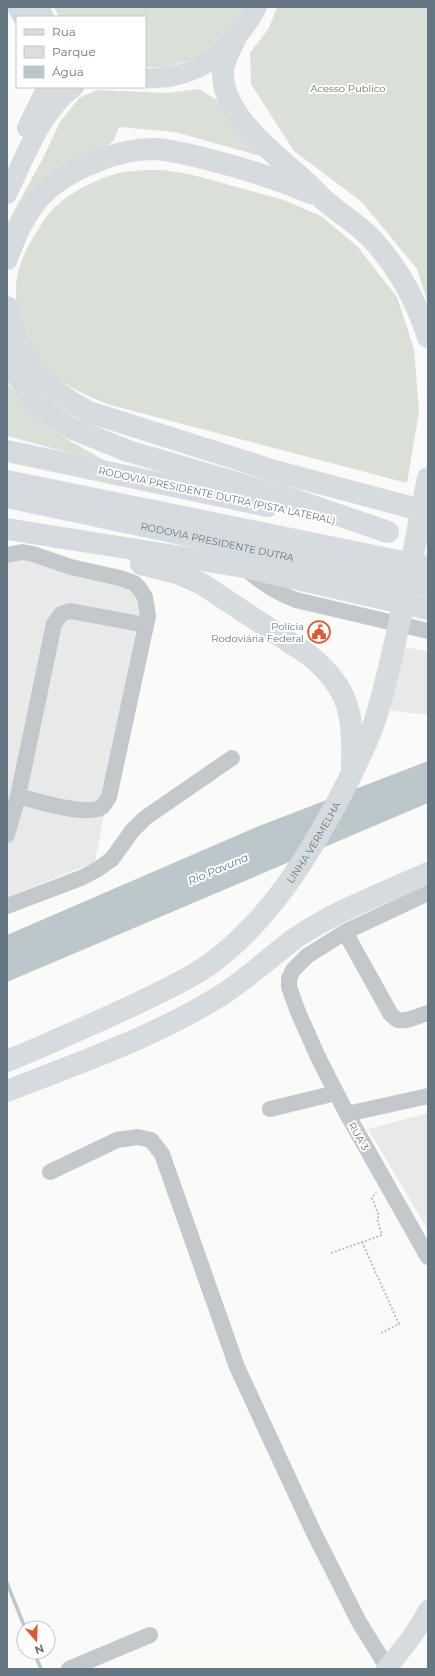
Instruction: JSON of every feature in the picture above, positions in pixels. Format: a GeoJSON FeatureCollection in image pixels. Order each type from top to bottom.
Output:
{"type":"FeatureCollection","features":[{"type":"Feature","properties":{"kind":"highway"},"geometry":{"type":"LineString","coordinates":[[234,42],[225,62],[223,72],[227,94],[232,106],[258,139],[323,199],[364,231],[386,255],[411,295],[428,337]]}},
{"type":"Feature","properties":{"kind":"highway"},"geometry":{"type":"LineString","coordinates":[[7,259],[15,236],[23,220],[34,204],[56,182],[72,172],[93,163],[116,154],[137,150],[172,151],[235,166],[295,186],[323,199]]}},
{"type":"Feature","properties":{"kind":"highway"},"geometry":{"type":"LineString","coordinates":[[7,307],[12,328],[21,350],[34,369],[54,390],[74,404],[89,412],[278,472],[428,512]]}},
{"type":"Feature","properties":{"kind":"highway"},"geometry":{"type":"LineString","coordinates":[[7,352],[11,366],[34,401],[51,415],[71,428],[128,451],[295,500],[388,532]]}},
{"type":"Feature","properties":{"kind":"highway","name":"RODOVIA PRESIDENTE DUTRA (PISTA LATERAL)"},"geometry":{"type":"LineString","coordinates":[[17,453],[428,540]]}},
{"type":"Feature","properties":{"kind":"highway"},"geometry":{"type":"LineString","coordinates":[[7,474],[149,501],[206,507],[235,507],[258,504]]}},
{"type":"Feature","properties":{"kind":"highway","name":"LINHA VERMELHA"},"geometry":{"type":"LineString","coordinates":[[7,1061],[101,1020],[165,990],[192,975],[228,950],[267,912],[289,884],[316,840],[369,738],[384,691],[395,646],[428,478]]}},
{"type":"Feature","properties":{"kind":"highway","name":"RODOVIA PRESIDENTE DUTRA"},"geometry":{"type":"LineString","coordinates":[[7,481],[428,567]]}},
{"type":"Feature","properties":{"kind":"highway","name":"RODOVIA PRESIDENTE DUTRA"},"geometry":{"type":"LineString","coordinates":[[7,497],[428,586]]}},
{"type":"Feature","properties":{"kind":"highway"},"geometry":{"type":"LineString","coordinates":[[7,529],[40,542],[244,567],[428,609]]}},
{"type":"Feature","properties":{"kind":"highway"},"geometry":{"type":"LineString","coordinates":[[40,542],[55,541],[63,545],[177,573],[223,596],[309,654],[331,675],[345,698],[349,710],[352,741],[352,773]]}},
{"type":"Feature","properties":{"kind":"highway"},"geometry":{"type":"LineString","coordinates":[[7,1090],[158,1030],[220,996],[319,923],[428,874]]}},
{"type":"Feature","properties":{"kind":"highway"},"geometry":{"type":"LineString","coordinates":[[7,1090],[135,1013],[165,990]]}},
{"type":"Feature","properties":{"kind":"main road"},"geometry":{"type":"LineString","coordinates":[[18,7],[22,16]]}},
{"type":"Feature","properties":{"kind":"main road"},"geometry":{"type":"LineString","coordinates":[[39,7],[44,16]]}},
{"type":"Feature","properties":{"kind":"main road"},"geometry":{"type":"LineString","coordinates":[[146,78],[174,75],[196,68],[216,57],[234,42],[247,25],[257,7]]}},
{"type":"Feature","properties":{"kind":"main road"},"geometry":{"type":"LineString","coordinates":[[29,124],[33,88]]}},
{"type":"Feature","properties":{"kind":"main road"},"geometry":{"type":"LineString","coordinates":[[7,167],[47,88]]}},
{"type":"Feature","properties":{"kind":"main road"},"geometry":{"type":"LineString","coordinates":[[7,194],[48,114],[73,88]]}},
{"type":"Feature","properties":{"kind":"main road"},"geometry":{"type":"LineString","coordinates":[[7,444],[17,453]]}},
{"type":"Feature","properties":{"kind":"main road"},"geometry":{"type":"LineString","coordinates":[[386,1668],[405,1647],[421,1624],[428,1610]]}},
{"type":"Feature","properties":{"kind":"street"},"geometry":{"type":"LineString","coordinates":[[7,555],[22,552],[40,542],[71,567],[120,578],[134,583],[145,597],[148,616],[109,797],[106,802],[102,807],[78,810],[18,796]]}},
{"type":"Feature","properties":{"kind":"street"},"geometry":{"type":"LineString","coordinates":[[244,567],[267,587],[296,600],[428,631]]}},
{"type":"Feature","properties":{"kind":"street"},"geometry":{"type":"LineString","coordinates":[[7,835],[18,796],[54,624],[61,614],[70,611],[146,625]]}},
{"type":"Feature","properties":{"kind":"street"},"geometry":{"type":"LineString","coordinates":[[7,906],[98,870],[112,859],[132,832],[145,818],[232,758]]}},
{"type":"Feature","properties":{"kind":"street","name":"RUA 3"},"geometry":{"type":"LineString","coordinates":[[428,893],[345,932],[308,956],[293,970],[289,987],[318,1058],[336,1093],[428,1257]]}},
{"type":"Feature","properties":{"kind":"street"},"geometry":{"type":"LineString","coordinates":[[345,932],[390,1013],[394,1017],[398,1020],[403,1020],[428,1013]]}},
{"type":"Feature","properties":{"kind":"street"},"geometry":{"type":"LineString","coordinates":[[270,1109],[336,1093]]}},
{"type":"Feature","properties":{"kind":"street"},"geometry":{"type":"LineString","coordinates":[[347,1114],[428,1096]]}},
{"type":"Feature","properties":{"kind":"street"},"geometry":{"type":"LineString","coordinates":[[50,1172],[117,1140],[138,1137],[151,1140],[162,1154],[240,1373],[313,1531],[359,1622],[386,1668]]}},
{"type":"Feature","properties":{"kind":"street"},"geometry":{"type":"LineString","coordinates":[[69,1669],[150,1635]]}},
{"type":"Feature","properties":{"kind":"path"},"geometry":{"type":"LineString","coordinates":[[331,1253],[382,1234],[377,1219],[379,1216],[372,1198],[384,1180]]}},
{"type":"Feature","properties":{"kind":"path"},"geometry":{"type":"LineString","coordinates":[[362,1242],[399,1324],[379,1334]]}},
{"type":"Feature","properties":{"kind":"shaded area"},"geometry":{"type":"Polygon","coordinates":[[[7,557],[149,586],[95,862],[7,897],[7,557]]]}},
{"type":"Feature","properties":{"kind":"shaded area"},"geometry":{"type":"Polygon","coordinates":[[[403,647],[428,651],[428,715],[385,710],[403,647]]]}},
{"type":"Feature","properties":{"kind":"shaded area"},"geometry":{"type":"Polygon","coordinates":[[[428,1113],[428,1230],[368,1129],[428,1113]]]}},
{"type":"Feature","properties":{"kind":"green space"},"geometry":{"type":"Polygon","coordinates":[[[54,7],[247,7],[225,38],[197,58],[164,68],[146,67],[146,16],[58,16],[54,7]]]}},
{"type":"Feature","properties":{"kind":"green space","name":"Acesso Publico"},"geometry":{"type":"Polygon","coordinates":[[[277,7],[428,7],[428,304],[417,269],[362,202],[294,151],[251,84],[250,53],[269,28],[277,7]]]}},
{"type":"Feature","properties":{"kind":"green space"},"geometry":{"type":"Polygon","coordinates":[[[199,89],[222,103],[260,156],[175,132],[119,127],[114,140],[7,240],[7,224],[43,158],[60,122],[79,98],[97,90],[167,93],[199,89]]]}},
{"type":"Feature","properties":{"kind":"green space"},"geometry":{"type":"Polygon","coordinates":[[[145,170],[162,170],[189,174],[284,200],[321,216],[357,246],[397,297],[414,349],[419,412],[407,483],[110,405],[80,392],[63,382],[46,369],[38,360],[26,339],[19,316],[16,285],[17,276],[23,257],[42,223],[63,200],[93,182],[114,174],[145,170]]]}},
{"type":"Feature","properties":{"kind":"green space"},"geometry":{"type":"Polygon","coordinates":[[[7,379],[9,385],[37,418],[70,441],[111,464],[7,436],[7,379]]]}},
{"type":"Feature","properties":{"kind":"water","name":"Rio Pavuna"},"geometry":{"type":"Polygon","coordinates":[[[428,761],[428,803],[7,982],[7,935],[259,826],[428,761]]]}},
{"type":"Feature","properties":{"kind":"waterway"},"geometry":{"type":"LineString","coordinates":[[7,1583],[22,1620]]}},
{"type":"Feature","properties":{"kind":"waterway"},"geometry":{"type":"LineString","coordinates":[[37,1660],[41,1669]]}},
{"type":"Feature","properties":{"kind":"place","name":"Polícia Rodoviária Federal"},"geometry":{"type":"Point","coordinates":[319,632]}}]}
